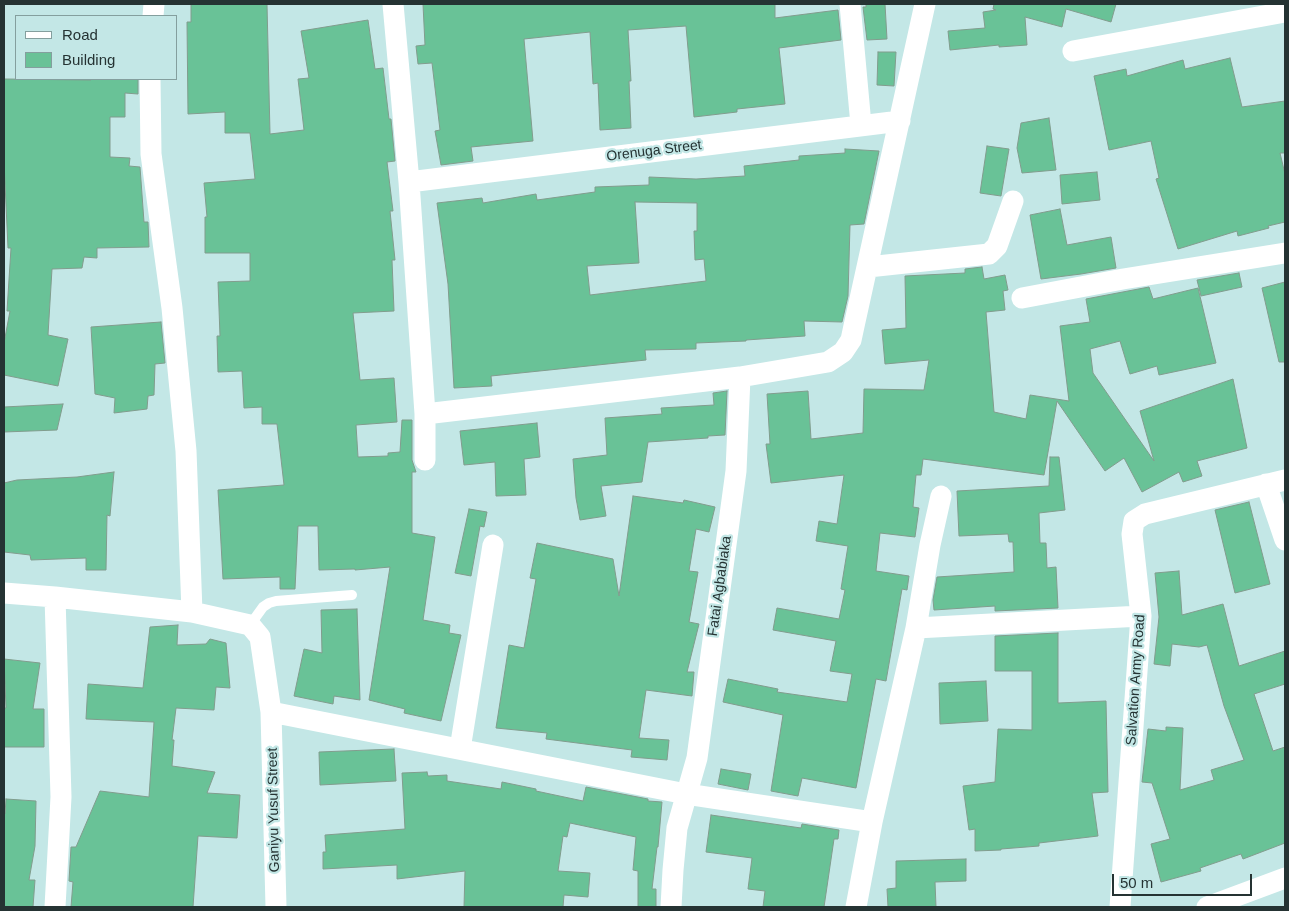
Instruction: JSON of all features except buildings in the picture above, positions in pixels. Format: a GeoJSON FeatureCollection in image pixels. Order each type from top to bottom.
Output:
{"type":"FeatureCollection","features":[{"type":"Feature","properties":{"kind":"street"},"geometry":{"type":"LineString","coordinates":[[393,4],[409,182],[425,414],[425,460]]}},
{"type":"Feature","properties":{"kind":"street"},"geometry":{"type":"LineString","coordinates":[[850,4],[861,125]]}},
{"type":"Feature","properties":{"kind":"street"},"geometry":{"type":"LineString","coordinates":[[425,414],[740,377],[828,362],[844,352],[851,340],[868,267],[925,4]]}},
{"type":"Feature","properties":{"kind":"street"},"geometry":{"type":"LineString","coordinates":[[1073,51],[1285,12]]}},
{"type":"Feature","properties":{"kind":"street"},"geometry":{"type":"LineString","coordinates":[[150,80],[151,154],[172,308],[186,451],[192,612]]}},
{"type":"Feature","properties":{"kind":"street","name":"Orenuga Street"},"geometry":{"type":"LineString","coordinates":[[409,182],[900,121]]}},
{"type":"Feature","properties":{"kind":"street"},"geometry":{"type":"LineString","coordinates":[[868,267],[988,254],[997,246],[1013,201]]}},
{"type":"Feature","properties":{"kind":"street"},"geometry":{"type":"LineString","coordinates":[[1022,298],[1123,279],[1285,253]]}},
{"type":"Feature","properties":{"kind":"street","name":"Fatai Agbabiaka"},"geometry":{"type":"LineString","coordinates":[[671,907],[672,870],[678,828],[697,758],[736,471],[740,377]]}},
{"type":"Feature","properties":{"kind":"street"},"geometry":{"type":"LineString","coordinates":[[1276,482],[1285,540]]}},
{"type":"Feature","properties":{"kind":"street","name":"Salvation Army Road"},"geometry":{"type":"LineString","coordinates":[[1120,907],[1141,616],[1132,534],[1134,521],[1145,514],[1276,482]]}},
{"type":"Feature","properties":{"kind":"street"},"geometry":{"type":"LineString","coordinates":[[856,907],[872,822],[916,628],[930,545],[941,496]]}},
{"type":"Feature","properties":{"kind":"street"},"geometry":{"type":"LineString","coordinates":[[460,749],[493,544]]}},
{"type":"Feature","properties":{"kind":"street"},"geometry":{"type":"LineString","coordinates":[[4,593],[192,612],[250,625]]}},
{"type":"Feature","properties":{"kind":"street"},"geometry":{"type":"LineString","coordinates":[[55,597],[61,797],[55,907]]}},
{"type":"Feature","properties":{"kind":"street"},"geometry":{"type":"LineString","coordinates":[[916,628],[1141,616]]}},
{"type":"Feature","properties":{"kind":"street","name":"Ganiyu Yusuf Street"},"geometry":{"type":"LineString","coordinates":[[250,625],[260,638],[271,712],[276,907]]}},
{"type":"Feature","properties":{"kind":"street"},"geometry":{"type":"LineString","coordinates":[[271,712],[686,794],[872,822]]}},
{"type":"Feature","properties":{"kind":"street"},"geometry":{"type":"LineString","coordinates":[[1206,907],[1285,878]]}},
{"type":"Feature","properties":{"kind":"lane"},"geometry":{"type":"LineString","coordinates":[[250,625],[269,602],[352,595]]}}]}
